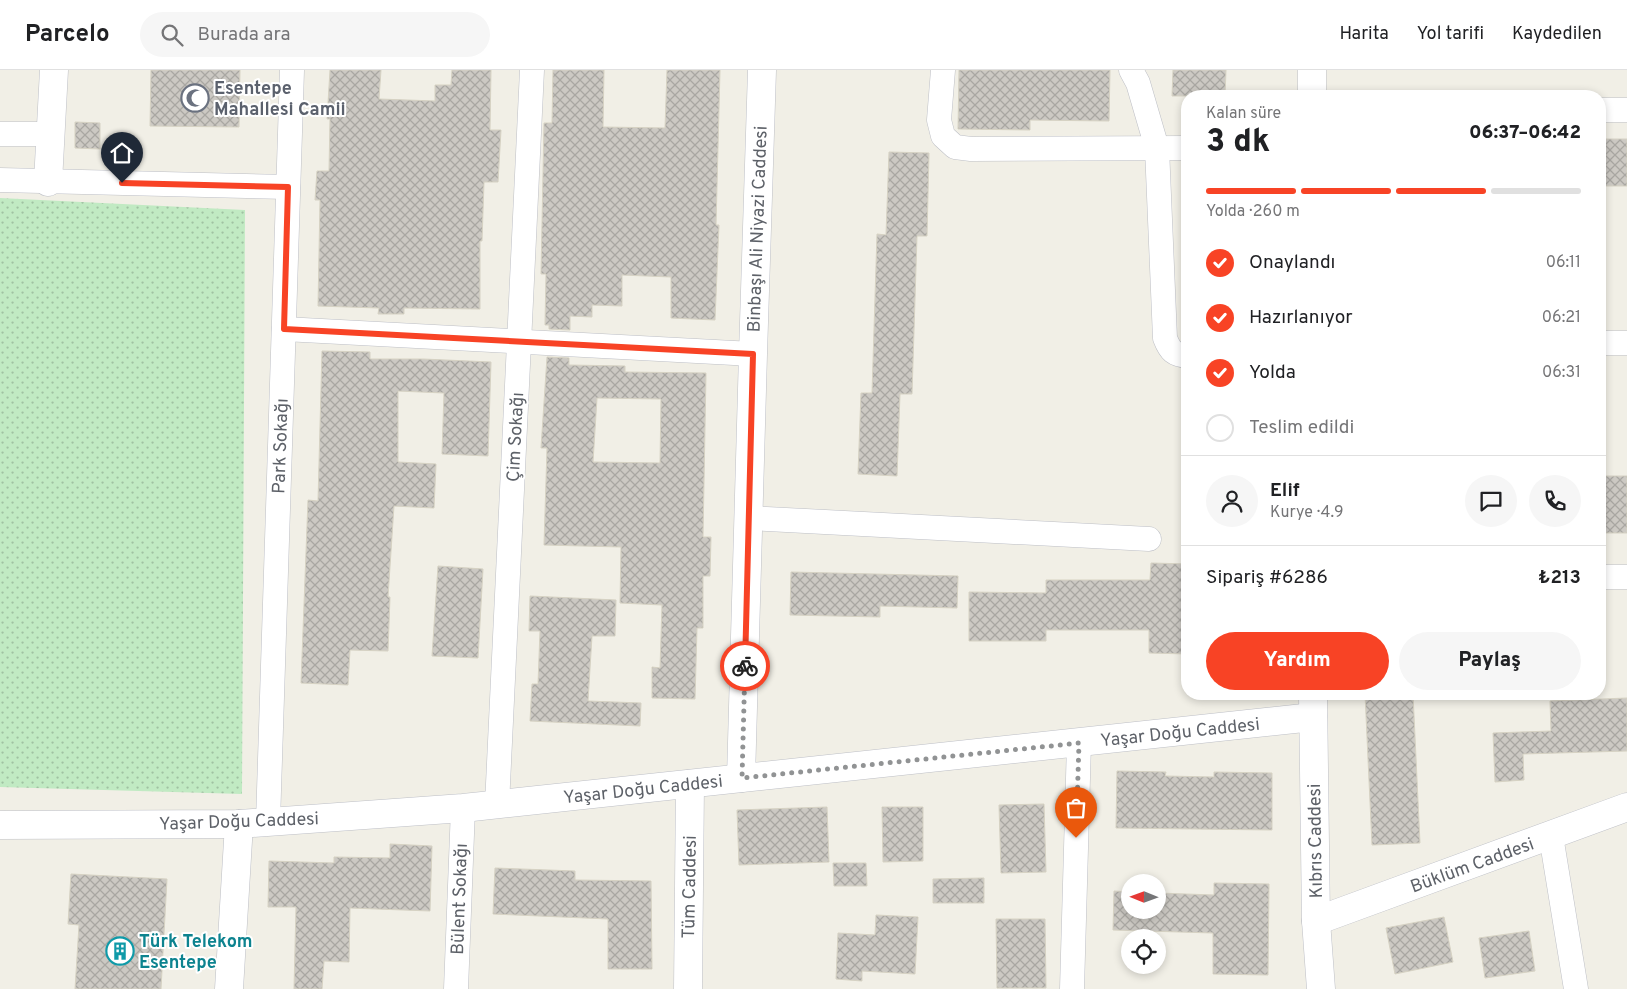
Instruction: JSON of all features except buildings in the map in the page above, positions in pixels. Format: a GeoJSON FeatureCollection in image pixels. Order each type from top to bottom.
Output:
{"type":"FeatureCollection","features":[{"type":"Feature","properties":{"kind":"street"},"geometry":{"type":"LineString","coordinates":[[48,182],[54,70]]}},
{"type":"Feature","properties":{"kind":"street","name":"Park Sokağı"},"geometry":{"type":"LineString","coordinates":[[268,822],[292,70]]}},
{"type":"Feature","properties":{"kind":"street","name":"Çim Sokağı"},"geometry":{"type":"LineString","coordinates":[[497,805],[532,70]]}},
{"type":"Feature","properties":{"kind":"street","name":"Binbaşı Ali Niyazi Caddesi"},"geometry":{"type":"LineString","coordinates":[[742,778],[762,70]]}},
{"type":"Feature","properties":{"kind":"street"},"geometry":{"type":"LineString","coordinates":[[942,70],[940,120],[943,136],[955,147],[971,149],[1181,148]]}},
{"type":"Feature","properties":{"kind":"street"},"geometry":{"type":"LineString","coordinates":[[1132,70],[1138,83],[1157,148],[1165,338],[1169,348],[1178,356],[1181,356]]}},
{"type":"Feature","properties":{"kind":"street"},"geometry":{"type":"LineString","coordinates":[[1312,70],[1312,90]]}},
{"type":"Feature","properties":{"kind":"street"},"geometry":{"type":"LineString","coordinates":[[1606,110],[1627,110]]}},
{"type":"Feature","properties":{"kind":"street"},"geometry":{"type":"LineString","coordinates":[[0,134],[51,134]]}},
{"type":"Feature","properties":{"kind":"street"},"geometry":{"type":"LineString","coordinates":[[0,180],[288,187]]}},
{"type":"Feature","properties":{"kind":"street"},"geometry":{"type":"LineString","coordinates":[[284,329],[753,354]]}},
{"type":"Feature","properties":{"kind":"street"},"geometry":{"type":"LineString","coordinates":[[1606,343],[1627,343]]}},
{"type":"Feature","properties":{"kind":"street"},"geometry":{"type":"LineString","coordinates":[[749,518],[1149,539]]}},
{"type":"Feature","properties":{"kind":"street"},"geometry":{"type":"LineString","coordinates":[[1606,577],[1627,577]]}},
{"type":"Feature","properties":{"kind":"street","name":"Yaşar Doğu Caddesi"},"geometry":{"type":"LineString","coordinates":[[0,825],[239,824],[497,805],[1079,743],[1313,705]]}},
{"type":"Feature","properties":{"kind":"street","name":"Kıbrıs Caddesi"},"geometry":{"type":"LineString","coordinates":[[1313,705],[1316,921],[1321,989]]}},
{"type":"Feature","properties":{"kind":"street"},"geometry":{"type":"LineString","coordinates":[[1072,989],[1079,743]]}},
{"type":"Feature","properties":{"kind":"street","name":"Tüm Caddesi"},"geometry":{"type":"LineString","coordinates":[[688,989],[690,784]]}},
{"type":"Feature","properties":{"kind":"street","name":"Büklüm Caddesi"},"geometry":{"type":"LineString","coordinates":[[1316,921],[1627,807]]}},
{"type":"Feature","properties":{"kind":"street","name":"Bülent Sokağı"},"geometry":{"type":"LineString","coordinates":[[456,989],[463,808]]}},
{"type":"Feature","properties":{"kind":"street"},"geometry":{"type":"LineString","coordinates":[[229,989],[239,824]]}},
{"type":"Feature","properties":{"kind":"street"},"geometry":{"type":"LineString","coordinates":[[1551,836],[1576,989]]}},
{"type":"Feature","properties":{"kind":"green space"},"geometry":{"type":"Polygon","coordinates":[[[0,198],[245,210],[242,794],[0,787],[0,198]]]}},
{"type":"Feature","properties":{"kind":"way so far"},"geometry":{"type":"LineString","coordinates":[[745,666],[742,778],[1079,743],[1076,838]]}},
{"type":"Feature","properties":{"kind":"place","name":"Esentepe Mahallesi Camii"},"geometry":{"type":"Point","coordinates":[195,98]}},
{"type":"Feature","properties":{"kind":"place","name":"Türk Telekom Esentepe"},"geometry":{"type":"Point","coordinates":[120,951]}},
{"type":"Feature","properties":{"kind":"route"},"geometry":{"type":"LineString","coordinates":[[122,183],[288,187],[284,329],[753,354],[745,666]]}}]}
